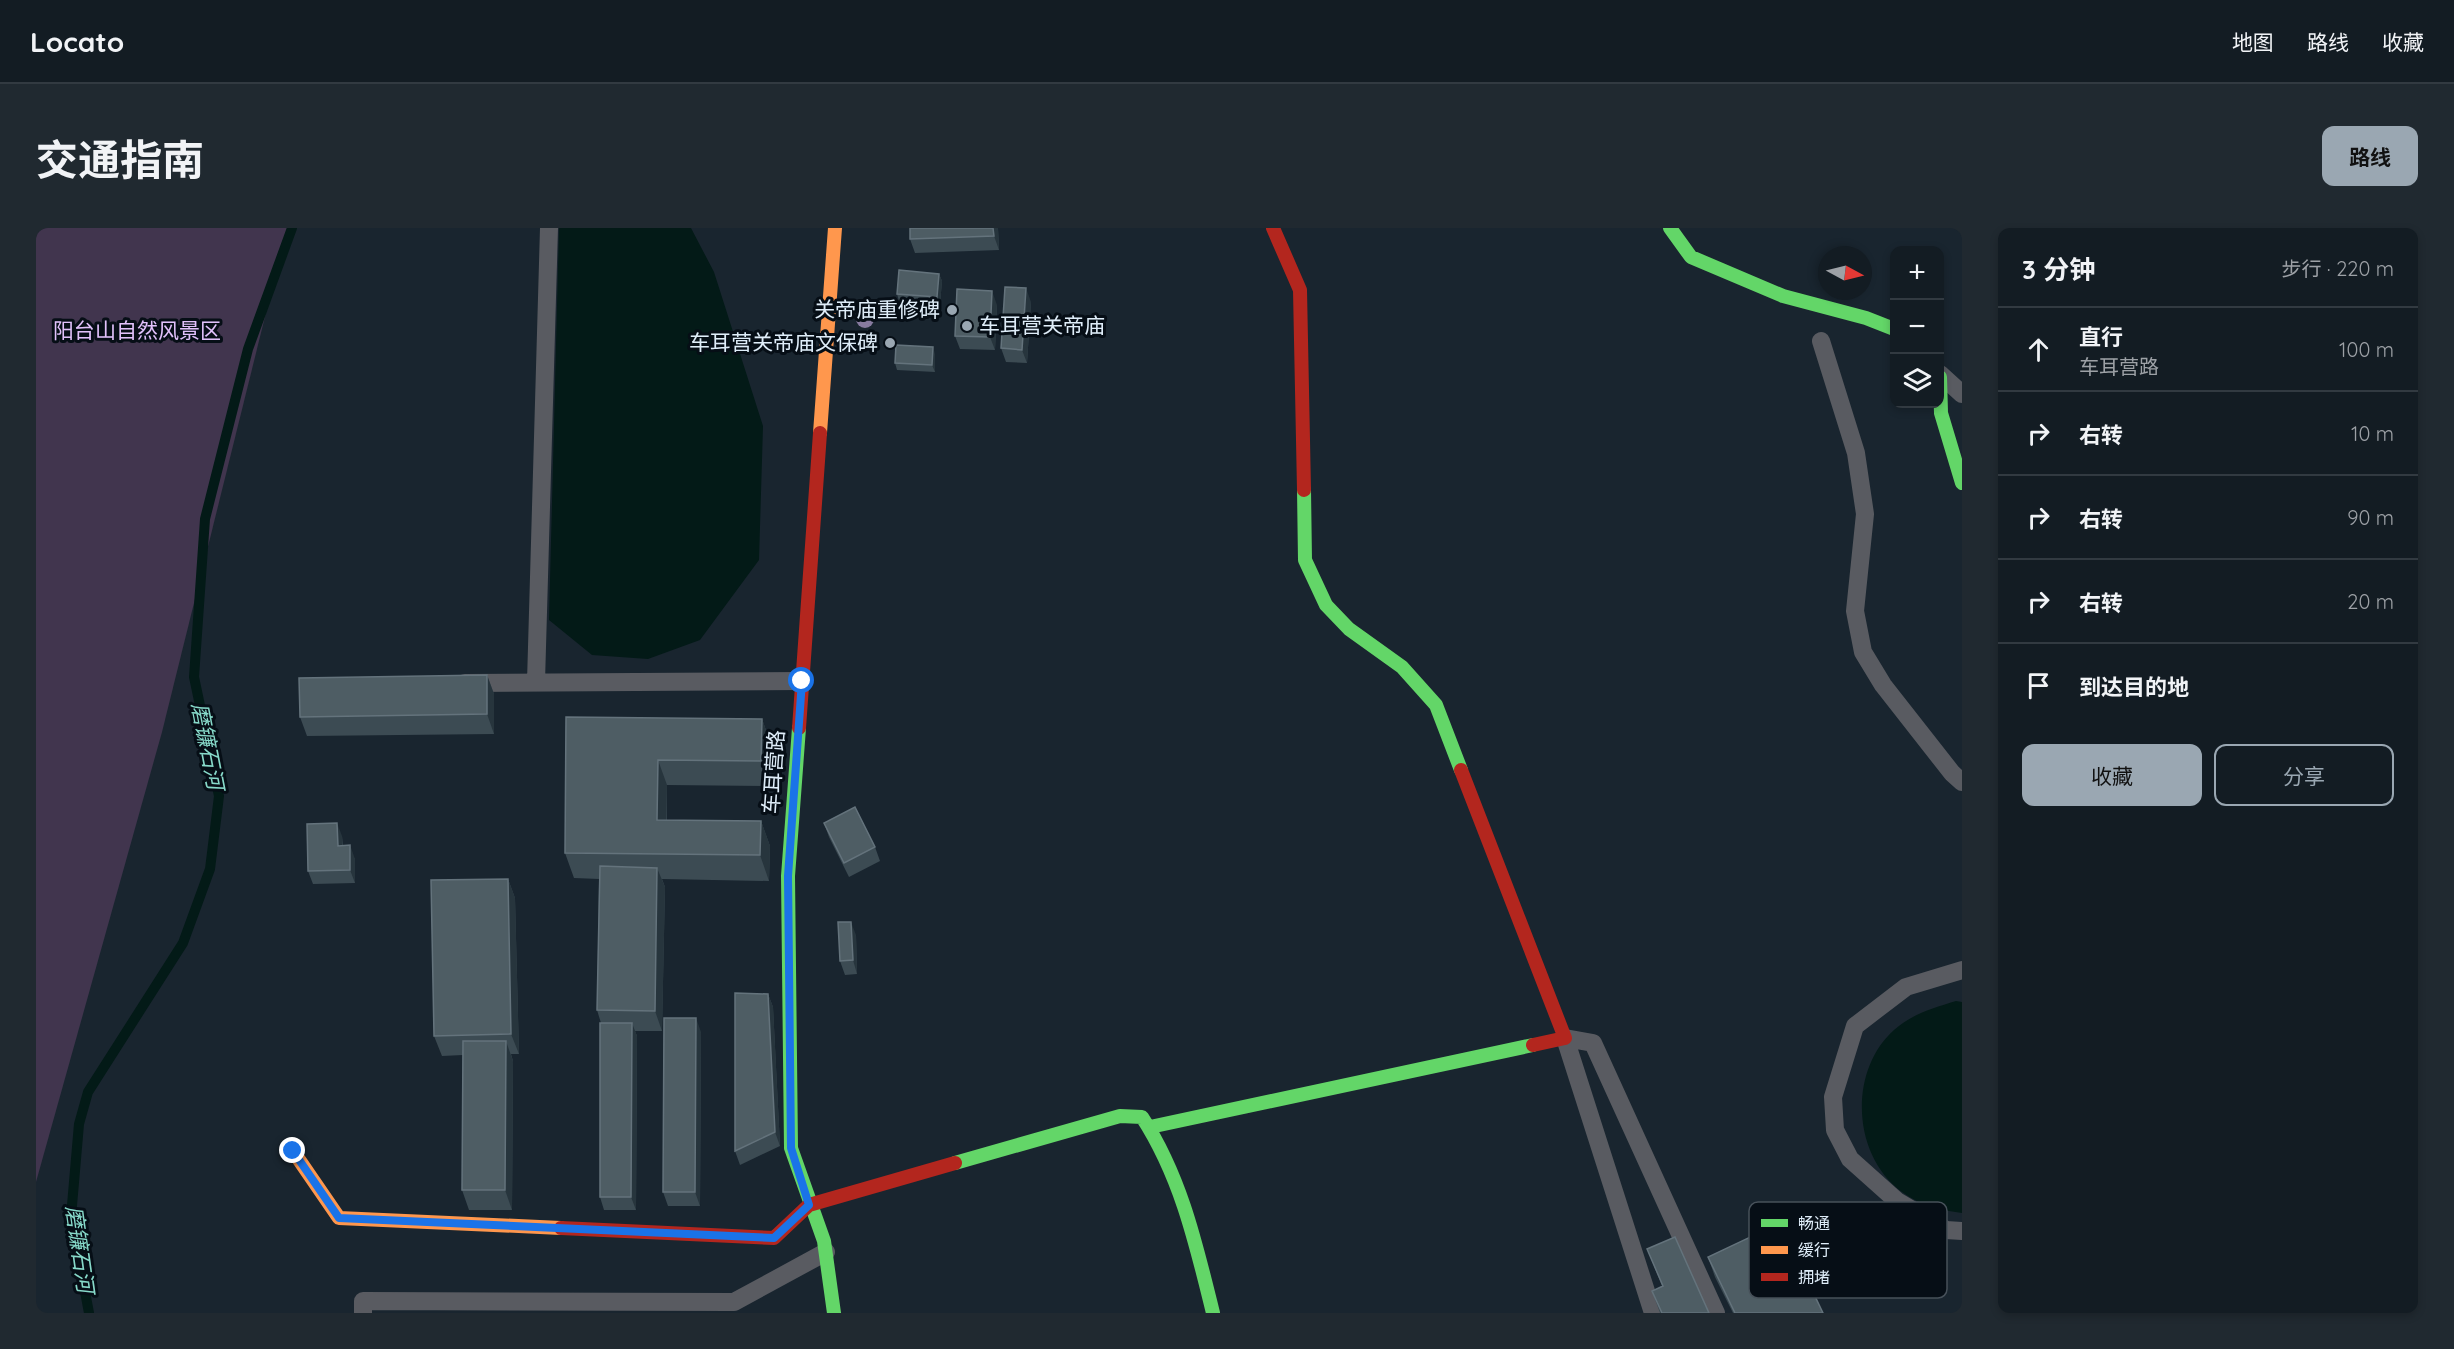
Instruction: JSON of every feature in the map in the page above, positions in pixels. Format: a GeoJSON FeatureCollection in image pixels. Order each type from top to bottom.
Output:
{"type":"FeatureCollection","features":[{"type":"Feature","properties":{"kind":"street","name":"车耳营路"},"geometry":{"type":"LineString","coordinates":[[834,1313],[824,1241],[809,1205],[791,1148],[788,876],[835,228]]}},
{"type":"Feature","properties":{"kind":"street"},"geometry":{"type":"LineString","coordinates":[[1150,1127],[1564,1038],[1436,705],[1402,668],[1349,629],[1326,604],[1305,560],[1300,290],[1273,228]]}},
{"type":"Feature","properties":{"kind":"street"},"geometry":{"type":"LineString","coordinates":[[1670,228],[1691,257],[1783,296],[1890,327]]}},
{"type":"Feature","properties":{"kind":"street"},"geometry":{"type":"LineString","coordinates":[[1941,408],[1962,483]]}},
{"type":"Feature","properties":{"kind":"street"},"geometry":{"type":"LineString","coordinates":[[293,1151],[339,1218],[774,1238],[809,1205],[1120,1116],[1142,1117],[1150,1127],[1183,1196],[1213,1313]]}},
{"type":"Feature","properties":{"kind":"lane"},"geometry":{"type":"LineString","coordinates":[[536,682],[549,228]]}},
{"type":"Feature","properties":{"kind":"lane"},"geometry":{"type":"LineString","coordinates":[[1821,340],[1856,453],[1865,514],[1855,611],[1863,652],[1883,685],[1952,773],[1962,782]]}},
{"type":"Feature","properties":{"kind":"lane"},"geometry":{"type":"LineString","coordinates":[[1944,379],[1962,394]]}},
{"type":"Feature","properties":{"kind":"lane"},"geometry":{"type":"LineString","coordinates":[[443,683],[802,681]]}},
{"type":"Feature","properties":{"kind":"lane"},"geometry":{"type":"LineString","coordinates":[[1899,1202],[1850,1159],[1835,1130],[1833,1097],[1855,1026],[1906,987],[1962,970]]}},
{"type":"Feature","properties":{"kind":"lane"},"geometry":{"type":"LineString","coordinates":[[1653,1313],[1564,1038],[1593,1043],[1716,1313]]}},
{"type":"Feature","properties":{"kind":"lane"},"geometry":{"type":"LineString","coordinates":[[1947,1230],[1962,1231]]}},
{"type":"Feature","properties":{"kind":"lane"},"geometry":{"type":"LineString","coordinates":[[363,1313],[363,1301],[734,1302],[826,1252]]}},
{"type":"Feature","properties":{"kind":"green space","name":"阳台山自然风景区"},"geometry":{"type":"Polygon","coordinates":[[[36,228],[287,228],[162,732],[36,1182],[36,228]]]}},
{"type":"Feature","properties":{"kind":"shaded area"},"geometry":{"type":"Polygon","coordinates":[[[559,228],[691,228],[714,272],[763,426],[759,560],[700,640],[648,659],[592,655],[549,620],[559,228]]]}},
{"type":"Feature","properties":{"kind":"shaded area"},"geometry":{"type":"Polygon","coordinates":[[[1956,1001],[1962,1002],[1962,1213],[1947,1210],[1947,1202],[1919,1202],[1902,1192],[1885,1176],[1873,1157],[1865,1136],[1862,1113],[1863,1090],[1869,1068],[1879,1047],[1894,1030],[1915,1016],[1956,1001]]]}},
{"type":"Feature","properties":{"kind":"building"},"geometry":{"type":"Polygon","coordinates":[[[910,228],[993,228],[994,236],[910,239],[910,228]]]}},
{"type":"Feature","properties":{"kind":"building"},"geometry":{"type":"Polygon","coordinates":[[[899,270],[939,274],[937,297],[897,294],[899,270]]]}},
{"type":"Feature","properties":{"kind":"building"},"geometry":{"type":"Polygon","coordinates":[[[1005,287],[1026,288],[1022,350],[1001,348],[1005,287]]]}},
{"type":"Feature","properties":{"kind":"building"},"geometry":{"type":"Polygon","coordinates":[[[957,289],[992,291],[990,337],[955,336],[957,289]]]}},
{"type":"Feature","properties":{"kind":"building"},"geometry":{"type":"Polygon","coordinates":[[[896,345],[933,347],[932,365],[895,363],[896,345]]]}},
{"type":"Feature","properties":{"kind":"building"},"geometry":{"type":"Polygon","coordinates":[[[487,675],[487,714],[300,717],[299,678],[487,675]]]}},
{"type":"Feature","properties":{"kind":"building"},"geometry":{"type":"Polygon","coordinates":[[[566,717],[762,719],[761,761],[658,760],[657,820],[761,821],[760,855],[565,853],[566,717]]]}},
{"type":"Feature","properties":{"kind":"building"},"geometry":{"type":"Polygon","coordinates":[[[855,807],[875,847],[844,863],[824,823],[855,807]]]}},
{"type":"Feature","properties":{"kind":"building"},"geometry":{"type":"Polygon","coordinates":[[[337,823],[338,846],[350,845],[350,870],[308,871],[307,824],[337,823]]]}},
{"type":"Feature","properties":{"kind":"building"},"geometry":{"type":"Polygon","coordinates":[[[600,866],[657,868],[655,1011],[597,1010],[600,866]]]}},
{"type":"Feature","properties":{"kind":"building"},"geometry":{"type":"Polygon","coordinates":[[[508,879],[511,1034],[434,1036],[431,880],[508,879]]]}},
{"type":"Feature","properties":{"kind":"building"},"geometry":{"type":"Polygon","coordinates":[[[838,922],[851,922],[853,960],[840,961],[838,922]]]}},
{"type":"Feature","properties":{"kind":"building"},"geometry":{"type":"Polygon","coordinates":[[[735,993],[768,994],[775,1132],[735,1151],[735,993]]]}},
{"type":"Feature","properties":{"kind":"building"},"geometry":{"type":"Polygon","coordinates":[[[664,1018],[696,1018],[695,1192],[663,1192],[664,1018]]]}},
{"type":"Feature","properties":{"kind":"building"},"geometry":{"type":"Polygon","coordinates":[[[600,1023],[632,1023],[631,1197],[600,1197],[600,1023]]]}},
{"type":"Feature","properties":{"kind":"building"},"geometry":{"type":"Polygon","coordinates":[[[463,1041],[506,1041],[505,1190],[462,1190],[463,1041]]]}},
{"type":"Feature","properties":{"kind":"building"},"geometry":{"type":"Polygon","coordinates":[[[1675,1237],[1709,1313],[1662,1313],[1652,1291],[1663,1286],[1647,1249],[1675,1237]]]}},
{"type":"Feature","properties":{"kind":"building"},"geometry":{"type":"Polygon","coordinates":[[[1749,1238],[1749,1298],[1816,1298],[1823,1313],[1735,1313],[1708,1257],[1749,1238]]]}},
{"type":"Feature","properties":{"kind":"waterway","name":"磨镰石河"},"geometry":{"type":"LineString","coordinates":[[89,1313],[71,1217],[79,1124],[88,1092],[183,943],[210,869],[219,796],[194,677],[205,519],[248,349],[292,228]]}},
{"type":"Feature","properties":{"kind":"traffic: fast"},"geometry":{"type":"LineString","coordinates":[[1670,228],[1691,257],[1783,296],[1866,318],[1890,327]]}},
{"type":"Feature","properties":{"kind":"traffic: fast"},"geometry":{"type":"LineString","coordinates":[[1941,408],[1962,483]]}},
{"type":"Feature","properties":{"kind":"traffic: fast"},"geometry":{"type":"LineString","coordinates":[[1304,490],[1305,560],[1326,605],[1349,629],[1402,667],[1436,705],[1461,770]]}},
{"type":"Feature","properties":{"kind":"traffic: fast"},"geometry":{"type":"LineString","coordinates":[[799,728],[788,876],[791,1148],[824,1241],[834,1313]]}},
{"type":"Feature","properties":{"kind":"traffic: fast"},"geometry":{"type":"LineString","coordinates":[[1150,1127],[1533,1045]]}},
{"type":"Feature","properties":{"kind":"traffic: fast"},"geometry":{"type":"LineString","coordinates":[[955,1163],[1120,1116],[1142,1117],[1156,1140],[1177,1187],[1193,1236],[1213,1313]]}},
{"type":"Feature","properties":{"kind":"traffic: slow"},"geometry":{"type":"LineString","coordinates":[[820,433],[835,228]]}},
{"type":"Feature","properties":{"kind":"traffic: slow"},"geometry":{"type":"LineString","coordinates":[[293,1151],[339,1218],[561,1228]]}},
{"type":"Feature","properties":{"kind":"traffic: jam"},"geometry":{"type":"LineString","coordinates":[[1273,228],[1300,290],[1304,490]]}},
{"type":"Feature","properties":{"kind":"traffic: jam"},"geometry":{"type":"LineString","coordinates":[[799,728],[820,433]]}},
{"type":"Feature","properties":{"kind":"traffic: jam"},"geometry":{"type":"LineString","coordinates":[[1461,770],[1565,1038],[1533,1045]]}},
{"type":"Feature","properties":{"kind":"traffic: jam"},"geometry":{"type":"LineString","coordinates":[[561,1228],[774,1238],[809,1205],[955,1163]]}},
{"type":"Feature","properties":{"kind":"place","name":"关帝庙重修碑"},"geometry":{"type":"Point","coordinates":[952,310]}},
{"type":"Feature","properties":{"kind":"place","name":"车耳营关帝庙"},"geometry":{"type":"Point","coordinates":[967,326]}},
{"type":"Feature","properties":{"kind":"place","name":"车耳营关帝庙文保碑"},"geometry":{"type":"Point","coordinates":[890,343]}},
{"type":"Feature","properties":{"kind":"route"},"geometry":{"type":"LineString","coordinates":[[293,1151],[339,1218],[774,1238],[809,1205],[791,1148],[788,876],[802,681]]}}]}
